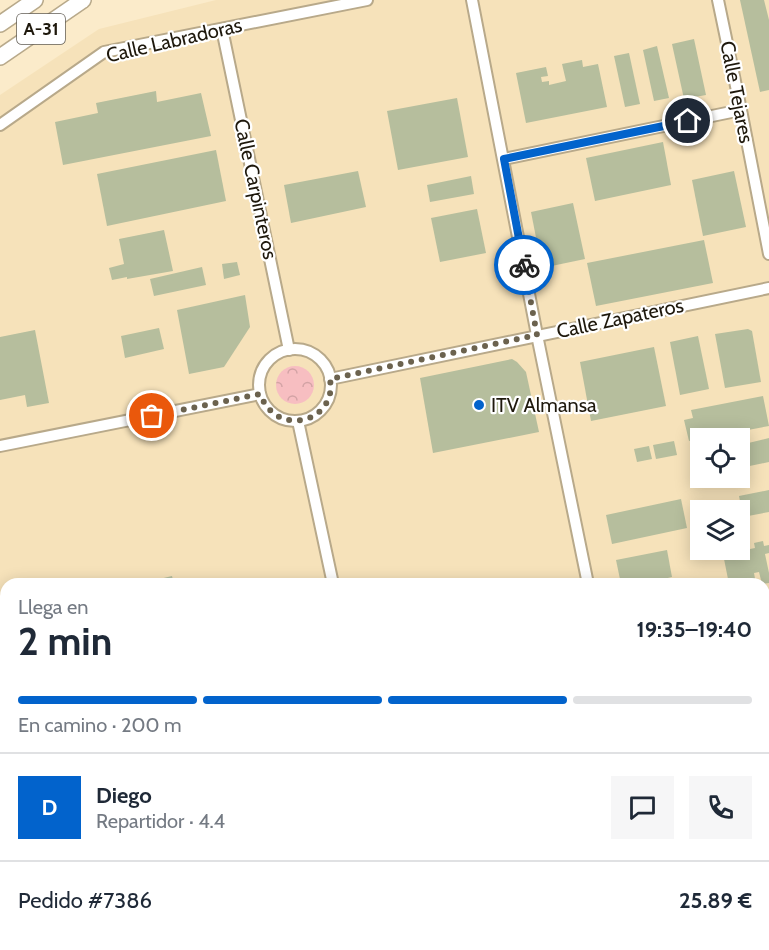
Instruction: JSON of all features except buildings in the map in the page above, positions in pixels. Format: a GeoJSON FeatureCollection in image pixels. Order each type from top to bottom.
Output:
{"type":"FeatureCollection","features":[{"type":"Feature","properties":{"kind":"highway","name":"A-31"},"geometry":{"type":"LineString","coordinates":[[0,24],[35,0]]}},
{"type":"Feature","properties":{"kind":"highway","name":"A-31"},"geometry":{"type":"LineString","coordinates":[[0,57],[82,0]]}},
{"type":"Feature","properties":{"kind":"street","name":"Calle Labradoras"},"geometry":{"type":"LineString","coordinates":[[0,125],[104,52],[367,0]]}},
{"type":"Feature","properties":{"kind":"street"},"geometry":{"type":"LineString","coordinates":[[472,0],[587,578]]}},
{"type":"Feature","properties":{"kind":"street","name":"Calle Tejares"},"geometry":{"type":"LineString","coordinates":[[718,0],[769,255]]}},
{"type":"Feature","properties":{"kind":"street","name":"Calle Carpinteros"},"geometry":{"type":"LineString","coordinates":[[222,29],[289,350]]}},
{"type":"Feature","properties":{"kind":"street"},"geometry":{"type":"LineString","coordinates":[[504,159],[741,111]]}},
{"type":"Feature","properties":{"kind":"street","name":"Calle Zapateros"},"geometry":{"type":"LineString","coordinates":[[330,379],[769,288]]}},
{"type":"Feature","properties":{"kind":"street"},"geometry":{"type":"LineString","coordinates":[[289,350],[312,353],[327,368],[330,379],[331,391],[327,402],[310,418],[298,421],[279,417],[270,411],[260,394],[259,382],[262,370],[269,360],[289,350]]}},
{"type":"Feature","properties":{"kind":"street"},"geometry":{"type":"LineString","coordinates":[[0,446],[260,394]]}},
{"type":"Feature","properties":{"kind":"street"},"geometry":{"type":"LineString","coordinates":[[298,421],[332,578]]}},
{"type":"Feature","properties":{"kind":"shaded area"},"geometry":{"type":"Polygon","coordinates":[[[216,0],[769,0],[769,578],[0,578],[0,95],[99,29],[216,0]]]}},
{"type":"Feature","properties":{"kind":"green space"},"geometry":{"type":"Polygon","coordinates":[[[295,366],[309,371],[314,385],[309,399],[295,404],[281,399],[276,385],[281,371],[295,366]]]}},
{"type":"Feature","properties":{"kind":"way so far"},"geometry":{"type":"LineString","coordinates":[[152,416],[260,394],[270,411],[279,417],[298,421],[310,418],[327,402],[331,391],[330,379],[537,335],[524,265]]}},
{"type":"Feature","properties":{"kind":"place","name":"ITV Almansa"},"geometry":{"type":"Point","coordinates":[479,405]}},
{"type":"Feature","properties":{"kind":"route"},"geometry":{"type":"LineString","coordinates":[[524,265],[504,159],[688,121]]}}]}
